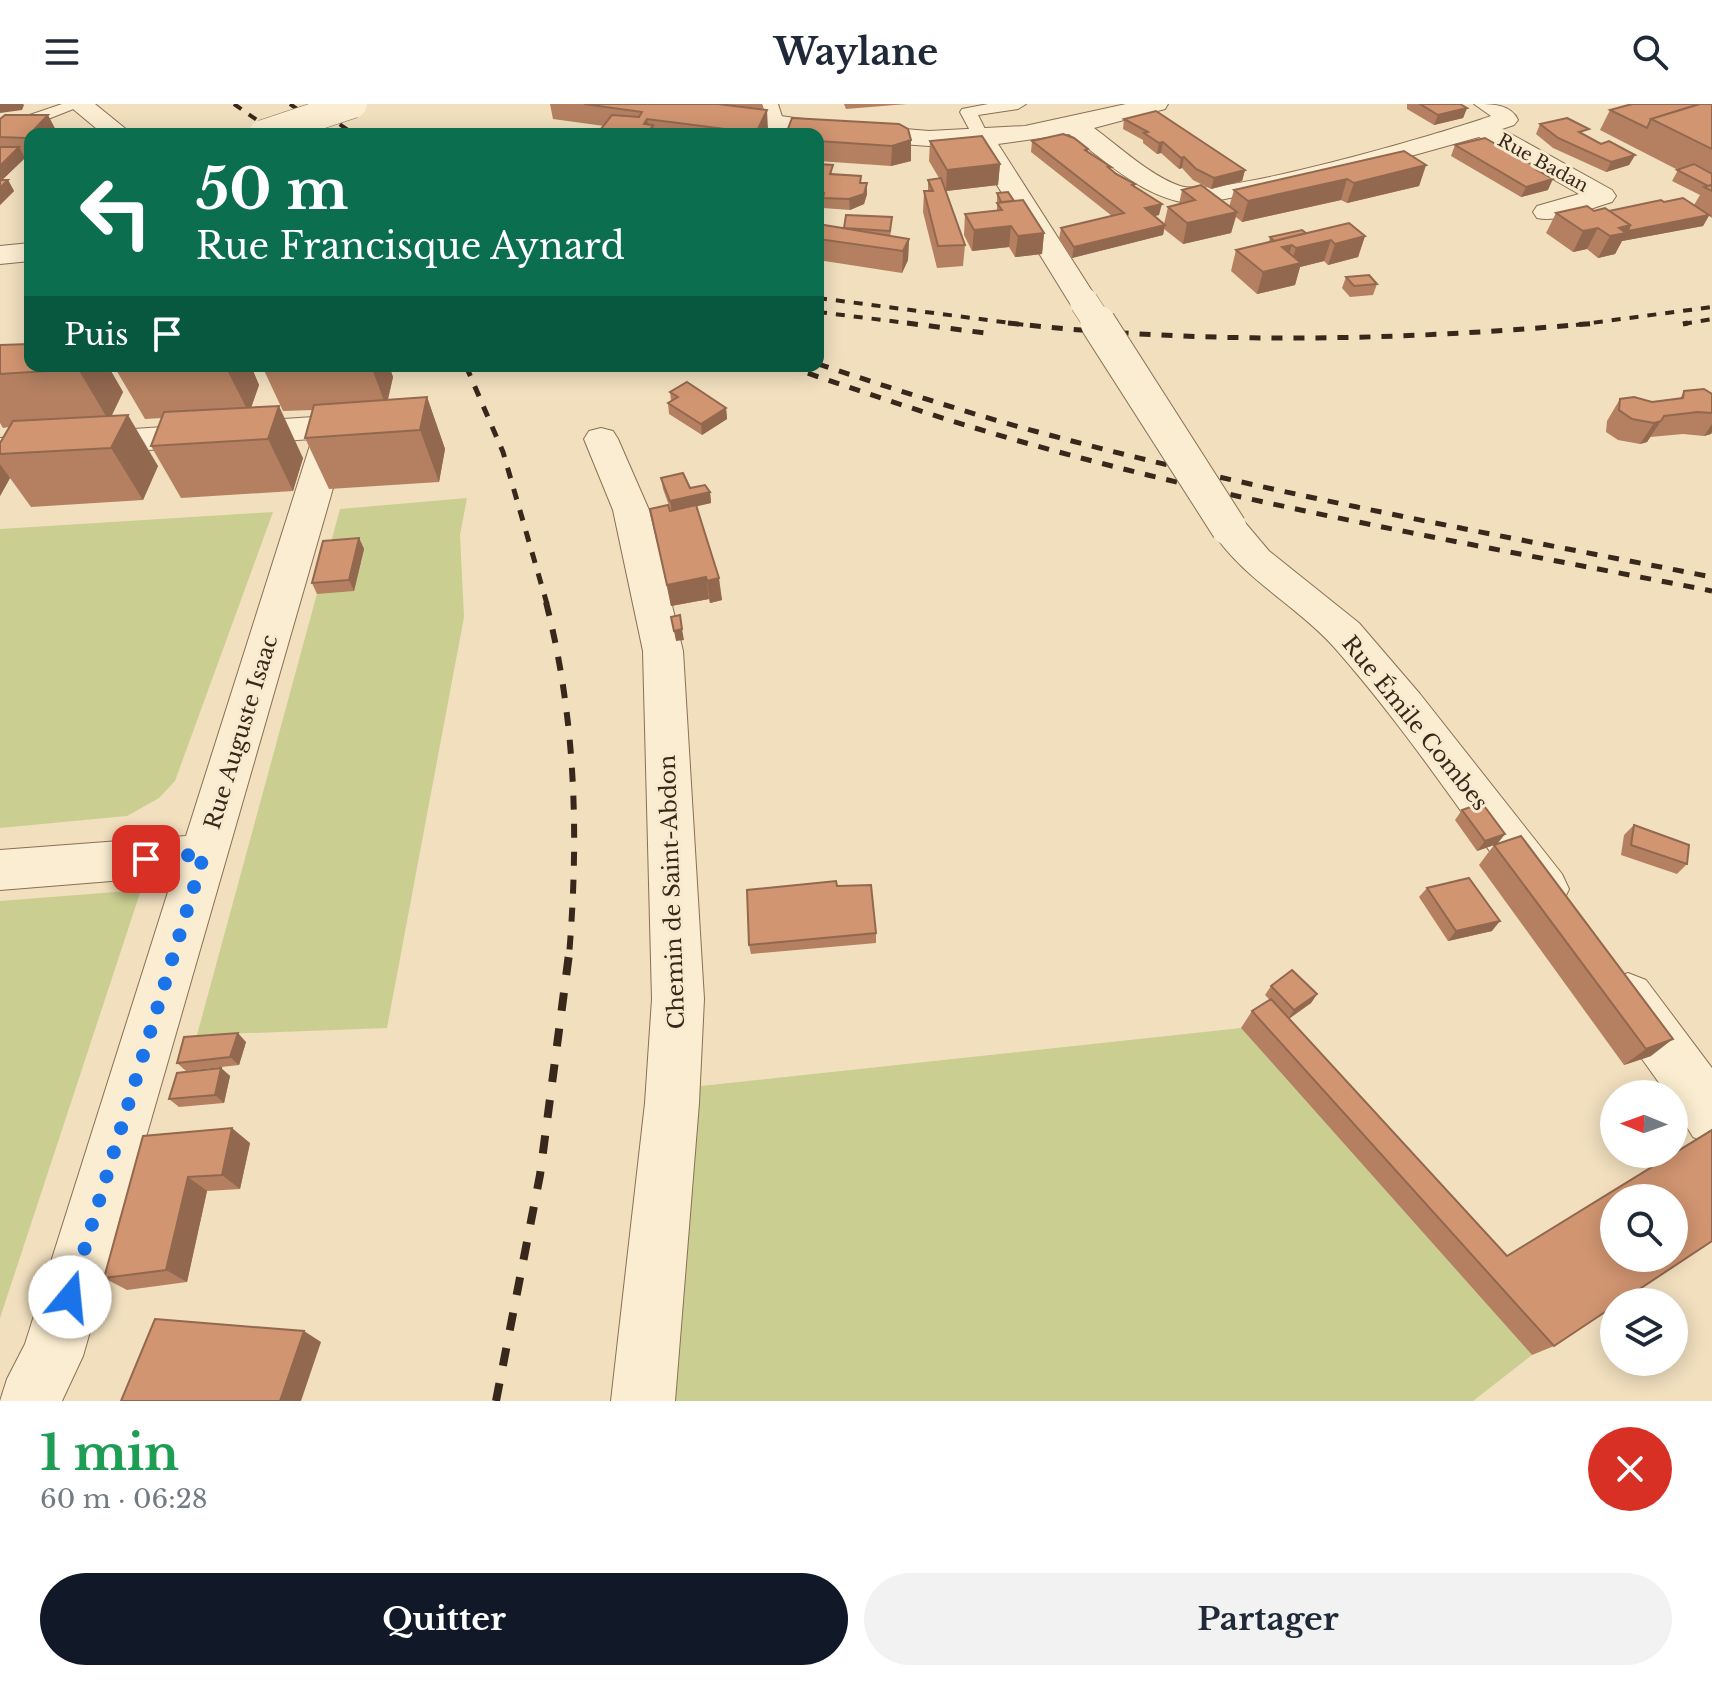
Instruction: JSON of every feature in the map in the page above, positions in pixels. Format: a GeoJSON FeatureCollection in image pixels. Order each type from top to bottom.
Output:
{"type":"FeatureCollection","features":[{"type":"Feature","properties":{"kind":"street"},"geometry":{"type":"LineString","coordinates":[[78,104],[111,128]]}},
{"type":"Feature","properties":{"kind":"street"},"geometry":{"type":"LineString","coordinates":[[281,128],[353,104]]}},
{"type":"Feature","properties":{"kind":"street"},"geometry":{"type":"LineString","coordinates":[[639,104],[773,113],[898,136],[981,137],[1027,134],[1156,104]]}},
{"type":"Feature","properties":{"kind":"street","name":"Rue Badan"},"geometry":{"type":"LineString","coordinates":[[1072,124],[1181,196],[1230,191],[1485,117],[1602,196]]}},
{"type":"Feature","properties":{"kind":"street","name":"Rue Émile Combes"},"geometry":{"type":"LineString","coordinates":[[981,137],[1229,528],[1255,560],[1345,633],[1405,705],[1569,920]]}},
{"type":"Feature","properties":{"kind":"street","name":"Rue Badan"},"geometry":{"type":"LineString","coordinates":[[1547,212],[1632,186]]}},
{"type":"Feature","properties":{"kind":"street"},"geometry":{"type":"LineString","coordinates":[[0,255],[24,253]]}},
{"type":"Feature","properties":{"kind":"street"},"geometry":{"type":"LineString","coordinates":[[0,449],[396,423]]}},
{"type":"Feature","properties":{"kind":"street","name":"Rue Auguste Isaac"},"geometry":{"type":"LineString","coordinates":[[29,1401],[52,1356],[333,427]]}},
{"type":"Feature","properties":{"kind":"street","name":"Chemin de Saint-Abdon"},"geometry":{"type":"LineString","coordinates":[[601,439],[631,510],[663,651],[678,999],[672,1103],[643,1401]]}},
{"type":"Feature","properties":{"kind":"street"},"geometry":{"type":"LineString","coordinates":[[0,870],[204,854]]}},
{"type":"Feature","properties":{"kind":"street"},"geometry":{"type":"LineString","coordinates":[[1607,970],[1682,1069],[1712,1118]]}},
{"type":"Feature","properties":{"kind":"lane"},"geometry":{"type":"LineString","coordinates":[[0,133],[9,127],[78,104]]}},
{"type":"Feature","properties":{"kind":"lane"},"geometry":{"type":"LineString","coordinates":[[981,137],[968,112],[1018,104]]}},
{"type":"Feature","properties":{"kind":"green space"},"geometry":{"type":"Polygon","coordinates":[[[467,498],[460,535],[464,617],[387,1028],[197,1035],[340,509],[467,498]]]}},
{"type":"Feature","properties":{"kind":"green space"},"geometry":{"type":"Polygon","coordinates":[[[273,512],[175,781],[159,798],[127,816],[0,828],[0,529],[273,512]]]}},
{"type":"Feature","properties":{"kind":"green space"},"geometry":{"type":"Polygon","coordinates":[[[141,890],[0,1318],[0,901],[141,890]]]}},
{"type":"Feature","properties":{"kind":"green space"},"geometry":{"type":"Polygon","coordinates":[[[1241,1028],[1532,1355],[1473,1401],[643,1401],[673,1089],[1241,1028]]]}},
{"type":"Feature","properties":{"kind":"building"},"geometry":{"type":"Polygon","coordinates":[[[584,104],[718,104],[767,110],[758,128],[717,128],[647,119],[644,124],[653,125],[651,128],[602,128],[612,115],[639,117],[642,112],[584,104]]]}},
{"type":"Feature","properties":{"kind":"building"},"geometry":{"type":"Polygon","coordinates":[[[1420,104],[1460,104],[1467,108],[1438,115],[1420,104]]]}},
{"type":"Feature","properties":{"kind":"building"},"geometry":{"type":"Polygon","coordinates":[[[1632,104],[1700,104],[1651,119],[1647,128],[1610,110],[1632,104]]]}},
{"type":"Feature","properties":{"kind":"building"},"geometry":{"type":"Polygon","coordinates":[[[1700,104],[1712,104],[1712,149],[1651,119],[1700,104]]]}},
{"type":"Feature","properties":{"kind":"building"},"geometry":{"type":"Polygon","coordinates":[[[1156,111],[1245,170],[1214,178],[1124,119],[1156,111]]]}},
{"type":"Feature","properties":{"kind":"building"},"geometry":{"type":"Polygon","coordinates":[[[5,115],[48,115],[36,128],[24,128],[24,138],[0,137],[0,119],[5,115]]]}},
{"type":"Feature","properties":{"kind":"building"},"geometry":{"type":"Polygon","coordinates":[[[792,118],[899,124],[908,129],[911,140],[892,146],[824,141],[824,128],[788,128],[792,118]]]}},
{"type":"Feature","properties":{"kind":"building"},"geometry":{"type":"Polygon","coordinates":[[[1567,118],[1589,129],[1579,132],[1601,144],[1609,141],[1635,155],[1611,162],[1558,138],[1540,124],[1567,118]]]}},
{"type":"Feature","properties":{"kind":"building"},"geometry":{"type":"Polygon","coordinates":[[[1063,134],[1074,138],[1116,174],[1162,204],[1145,208],[1165,225],[1074,247],[1061,228],[1124,213],[1032,141],[1063,134]]]}},
{"type":"Feature","properties":{"kind":"building"},"geometry":{"type":"Polygon","coordinates":[[[982,136],[1000,164],[947,170],[930,141],[982,136]]]}},
{"type":"Feature","properties":{"kind":"building"},"geometry":{"type":"Polygon","coordinates":[[[1485,138],[1553,179],[1526,187],[1455,145],[1485,138]]]}},
{"type":"Feature","properties":{"kind":"building"},"geometry":{"type":"Polygon","coordinates":[[[0,147],[19,147],[0,166],[0,147]]]}},
{"type":"Feature","properties":{"kind":"building"},"geometry":{"type":"Polygon","coordinates":[[[1404,151],[1426,165],[1354,183],[1347,179],[1248,201],[1234,190],[1404,151]]]}},
{"type":"Feature","properties":{"kind":"building"},"geometry":{"type":"Polygon","coordinates":[[[824,164],[833,165],[830,174],[861,176],[860,183],[867,183],[864,194],[849,199],[824,198],[824,164]]]}},
{"type":"Feature","properties":{"kind":"building"},"geometry":{"type":"Polygon","coordinates":[[[1694,164],[1712,174],[1712,185],[1708,186],[1677,170],[1694,164]]]}},
{"type":"Feature","properties":{"kind":"building"},"geometry":{"type":"Polygon","coordinates":[[[941,178],[965,245],[938,246],[924,191],[933,191],[928,180],[941,178]]]}},
{"type":"Feature","properties":{"kind":"building"},"geometry":{"type":"Polygon","coordinates":[[[1201,185],[1237,212],[1187,223],[1168,207],[1195,200],[1182,190],[1201,185]]]}},
{"type":"Feature","properties":{"kind":"building"},"geometry":{"type":"Polygon","coordinates":[[[1008,192],[1014,201],[1001,202],[997,193],[1008,192]]]}},
{"type":"Feature","properties":{"kind":"building"},"geometry":{"type":"Polygon","coordinates":[[[1683,198],[1709,215],[1628,231],[1630,225],[1609,211],[1661,200],[1683,198]]]}},
{"type":"Feature","properties":{"kind":"building"},"geometry":{"type":"Polygon","coordinates":[[[1023,200],[1044,233],[1018,236],[1011,226],[974,230],[965,214],[1002,210],[997,203],[1023,200]]]}},
{"type":"Feature","properties":{"kind":"building"},"geometry":{"type":"Polygon","coordinates":[[[1587,206],[1594,211],[1605,208],[1630,225],[1619,228],[1626,233],[1610,236],[1598,228],[1583,231],[1556,213],[1587,206]]]}},
{"type":"Feature","properties":{"kind":"building"},"geometry":{"type":"Polygon","coordinates":[[[846,215],[892,217],[890,231],[844,228],[846,215]]]}},
{"type":"Feature","properties":{"kind":"building"},"geometry":{"type":"Polygon","coordinates":[[[1349,223],[1365,236],[1335,244],[1331,240],[1296,248],[1292,245],[1282,247],[1301,263],[1263,272],[1236,250],[1349,223]]]}},
{"type":"Feature","properties":{"kind":"building"},"geometry":{"type":"Polygon","coordinates":[[[824,225],[909,239],[903,251],[824,240],[824,225]]]}},
{"type":"Feature","properties":{"kind":"building"},"geometry":{"type":"Polygon","coordinates":[[[1302,230],[1306,233],[1274,241],[1270,237],[1302,230]]]}},
{"type":"Feature","properties":{"kind":"building"},"geometry":{"type":"Polygon","coordinates":[[[1369,275],[1377,284],[1354,286],[1346,277],[1369,275]]]}},
{"type":"Feature","properties":{"kind":"building"},"geometry":{"type":"Polygon","coordinates":[[[24,344],[24,372],[31,372],[0,374],[0,345],[24,344]]]}},
{"type":"Feature","properties":{"kind":"building"},"geometry":{"type":"Polygon","coordinates":[[[687,382],[726,408],[701,424],[668,403],[678,397],[670,392],[687,382]]]}},
{"type":"Feature","properties":{"kind":"building"},"geometry":{"type":"Polygon","coordinates":[[[1704,389],[1712,394],[1712,413],[1664,416],[1654,423],[1632,419],[1619,410],[1620,399],[1634,397],[1652,402],[1683,398],[1684,391],[1704,389]]]}},
{"type":"Feature","properties":{"kind":"building"},"geometry":{"type":"Polygon","coordinates":[[[427,397],[420,430],[305,438],[314,405],[427,397]]]}},
{"type":"Feature","properties":{"kind":"building"},"geometry":{"type":"Polygon","coordinates":[[[279,406],[268,439],[151,446],[164,412],[279,406]]]}},
{"type":"Feature","properties":{"kind":"building"},"geometry":{"type":"Polygon","coordinates":[[[128,415],[111,448],[0,454],[0,443],[13,421],[128,415]]]}},
{"type":"Feature","properties":{"kind":"building"},"geometry":{"type":"Polygon","coordinates":[[[683,473],[690,488],[705,485],[710,492],[670,501],[661,478],[683,473]]]}},
{"type":"Feature","properties":{"kind":"building"},"geometry":{"type":"Polygon","coordinates":[[[668,505],[670,511],[696,505],[719,578],[707,581],[706,577],[667,585],[650,509],[668,505]]]}},
{"type":"Feature","properties":{"kind":"building"},"geometry":{"type":"Polygon","coordinates":[[[359,538],[349,580],[312,583],[323,541],[359,538]]]}},
{"type":"Feature","properties":{"kind":"building"},"geometry":{"type":"Polygon","coordinates":[[[680,615],[682,629],[674,631],[671,617],[680,615]]]}},
{"type":"Feature","properties":{"kind":"building"},"geometry":{"type":"Polygon","coordinates":[[[1482,803],[1505,834],[1485,841],[1462,810],[1482,803]]]}},
{"type":"Feature","properties":{"kind":"building"},"geometry":{"type":"Polygon","coordinates":[[[1634,825],[1689,845],[1687,864],[1631,845],[1634,825]]]}},
{"type":"Feature","properties":{"kind":"building"},"geometry":{"type":"Polygon","coordinates":[[[1521,836],[1673,1039],[1646,1049],[1494,845],[1521,836]]]}},
{"type":"Feature","properties":{"kind":"building"},"geometry":{"type":"Polygon","coordinates":[[[1469,878],[1500,921],[1456,931],[1427,888],[1469,878]]]}},
{"type":"Feature","properties":{"kind":"building"},"geometry":{"type":"Polygon","coordinates":[[[836,881],[837,886],[871,885],[876,933],[749,945],[747,890],[836,881]]]}},
{"type":"Feature","properties":{"kind":"building"},"geometry":{"type":"Polygon","coordinates":[[[1292,970],[1317,994],[1294,1010],[1271,986],[1292,970]]]}},
{"type":"Feature","properties":{"kind":"building"},"geometry":{"type":"Polygon","coordinates":[[[1271,999],[1507,1256],[1600,1199],[1600,1272],[1665,1272],[1641,1288],[1600,1288],[1600,1315],[1554,1346],[1252,1011],[1271,999]]]}},
{"type":"Feature","properties":{"kind":"building"},"geometry":{"type":"Polygon","coordinates":[[[238,1033],[230,1057],[177,1063],[184,1037],[238,1033]]]}},
{"type":"Feature","properties":{"kind":"building"},"geometry":{"type":"Polygon","coordinates":[[[221,1068],[215,1095],[169,1099],[177,1073],[221,1068]]]}},
{"type":"Feature","properties":{"kind":"building"},"geometry":{"type":"Polygon","coordinates":[[[232,1128],[222,1175],[188,1177],[166,1270],[104,1278],[143,1136],[232,1128]]]}},
{"type":"Feature","properties":{"kind":"building"},"geometry":{"type":"Polygon","coordinates":[[[1712,1130],[1712,1241],[1688,1257],[1688,1184],[1624,1184],[1650,1168],[1688,1168],[1688,1145],[1712,1130]]]}},
{"type":"Feature","properties":{"kind":"building"},"geometry":{"type":"Polygon","coordinates":[[[155,1319],[304,1331],[280,1401],[121,1401],[155,1319]]]}},
{"type":"Feature","properties":{"kind":"railway"},"geometry":{"type":"LineString","coordinates":[[234,104],[268,128]]}},
{"type":"Feature","properties":{"kind":"railway"},"geometry":{"type":"LineString","coordinates":[[290,104],[320,125]]}},
{"type":"Feature","properties":{"kind":"railway"},"geometry":{"type":"LineString","coordinates":[[310,104],[345,128]]}},
{"type":"Feature","properties":{"kind":"railway"},"geometry":{"type":"LineString","coordinates":[[824,299],[1018,324]]}},
{"type":"Feature","properties":{"kind":"railway"},"geometry":{"type":"LineString","coordinates":[[1582,324],[1712,307]]}},
{"type":"Feature","properties":{"kind":"railway"},"geometry":{"type":"LineString","coordinates":[[824,313],[911,324]]}},
{"type":"Feature","properties":{"kind":"railway"},"geometry":{"type":"LineString","coordinates":[[1688,323],[1683,324],[1712,319]]}},
{"type":"Feature","properties":{"kind":"railway"},"geometry":{"type":"LineString","coordinates":[[907,323],[911,324]]}},
{"type":"Feature","properties":{"kind":"railway"},"geometry":{"type":"LineString","coordinates":[[1008,323],[1018,324]]}},
{"type":"Feature","properties":{"kind":"railway"},"geometry":{"type":"LineString","coordinates":[[1582,324],[1597,323]]}},
{"type":"Feature","properties":{"kind":"railway"},"geometry":{"type":"LineString","coordinates":[[911,324],[923,325]]}},
{"type":"Feature","properties":{"kind":"railway"},"geometry":{"type":"LineString","coordinates":[[911,324],[985,333]]}},
{"type":"Feature","properties":{"kind":"railway"},"geometry":{"type":"LineString","coordinates":[[1018,324],[1155,335],[1302,338],[1450,334],[1582,324]]}},
{"type":"Feature","properties":{"kind":"railway"},"geometry":{"type":"LineString","coordinates":[[1018,324],[1026,325]]}},
{"type":"Feature","properties":{"kind":"railway"},"geometry":{"type":"LineString","coordinates":[[1576,325],[1582,324]]}},
{"type":"Feature","properties":{"kind":"railway"},"geometry":{"type":"LineString","coordinates":[[824,366],[1010,424],[1205,474],[1712,577]]}},
{"type":"Feature","properties":{"kind":"railway"},"geometry":{"type":"LineString","coordinates":[[469,372],[503,452],[547,604]]}},
{"type":"Feature","properties":{"kind":"railway"},"geometry":{"type":"LineString","coordinates":[[805,372],[984,431],[1186,484],[1360,522],[1712,591]]}},
{"type":"Feature","properties":{"kind":"railway"},"geometry":{"type":"LineString","coordinates":[[546,602],[564,690],[572,778],[574,866],[569,956]]}},
{"type":"Feature","properties":{"kind":"railway"},"geometry":{"type":"LineString","coordinates":[[496,1401],[540,1175],[569,954]]}},
{"type":"Feature","properties":{"kind":"route"},"geometry":{"type":"LineString","coordinates":[[70,1297],[204,854],[146,859]]}}]}
